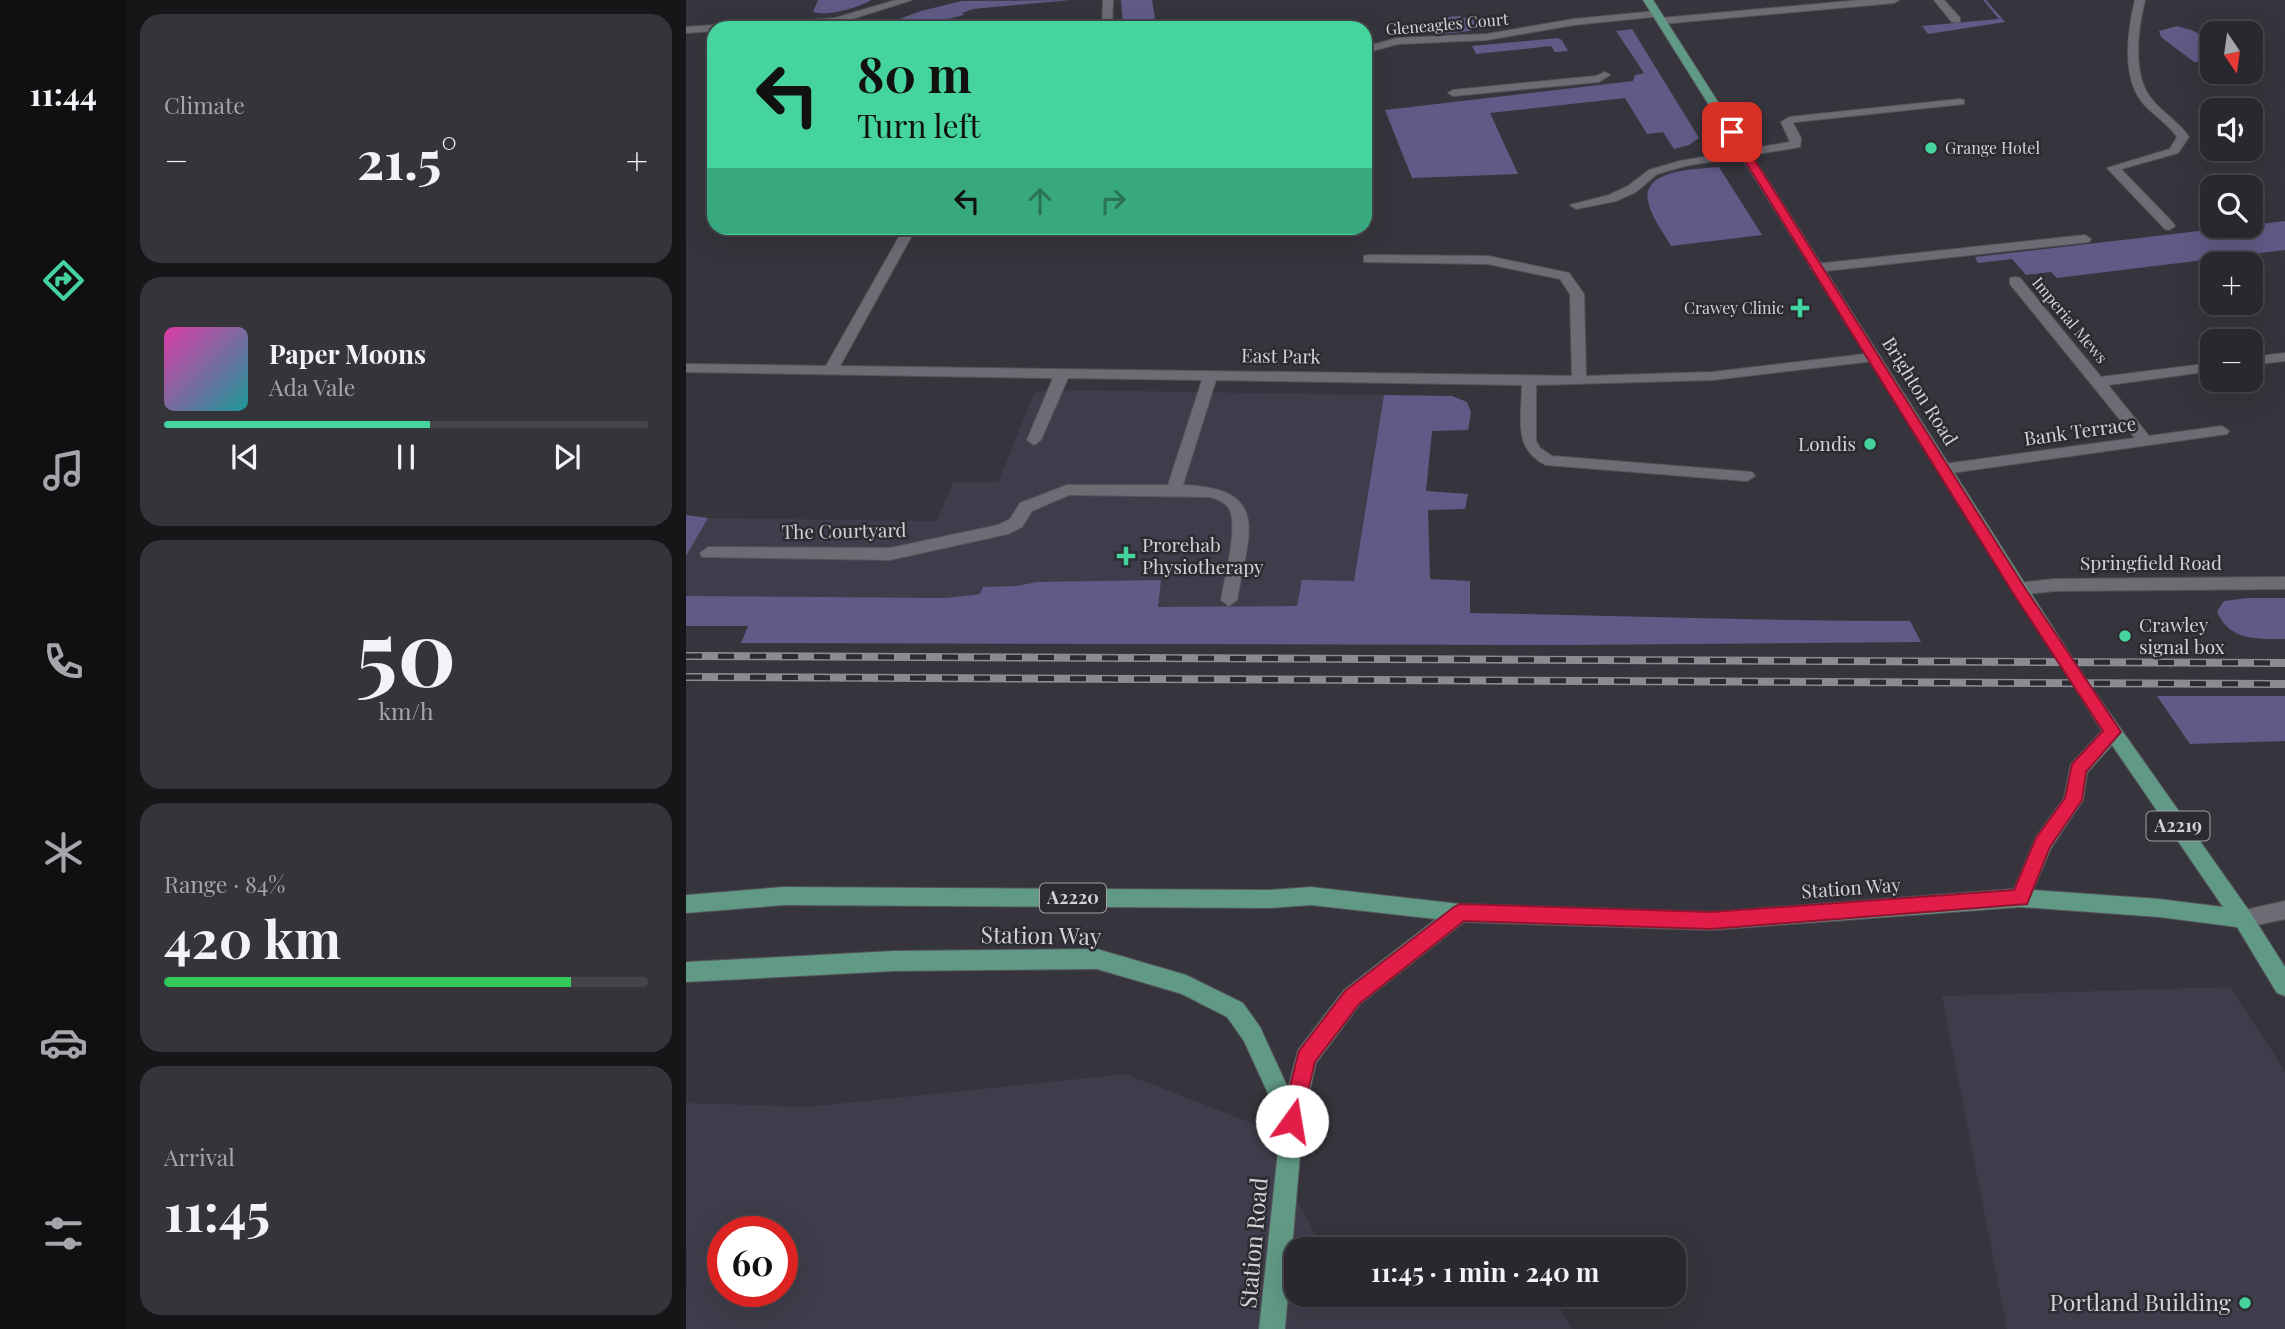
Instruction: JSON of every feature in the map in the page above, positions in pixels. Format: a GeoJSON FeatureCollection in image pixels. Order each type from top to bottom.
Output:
{"type":"FeatureCollection","features":[{"type":"Feature","properties":{"kind":"main road","name":"Brighton Road"},"geometry":{"type":"LineString","coordinates":[[1648,0],[2018,589],[2112,732]]}},
{"type":"Feature","properties":{"kind":"main road"},"geometry":{"type":"LineString","coordinates":[[2020,898],[2043,843],[2073,800],[2078,769],[2112,732]]}},
{"type":"Feature","properties":{"kind":"main road","name":"A2219"},"geometry":{"type":"LineString","coordinates":[[2112,732],[2243,919],[2285,986]]}},
{"type":"Feature","properties":{"kind":"main road","name":"Station Way"},"geometry":{"type":"LineString","coordinates":[[686,904],[784,896],[1225,899],[1311,896],[1460,912],[1711,921],[2020,898],[2159,908],[2243,919]]}},
{"type":"Feature","properties":{"kind":"main road"},"geometry":{"type":"LineString","coordinates":[[1292,1121],[1306,1058],[1344,1006],[1460,912]]}},
{"type":"Feature","properties":{"kind":"main road","name":"Station Way"},"geometry":{"type":"LineString","coordinates":[[686,972],[894,961],[1097,960],[1186,985],[1235,1010],[1252,1034],[1292,1121]]}},
{"type":"Feature","properties":{"kind":"main road","name":"Station Road"},"geometry":{"type":"LineString","coordinates":[[1272,1329],[1292,1121]]}},
{"type":"Feature","properties":{"kind":"street"},"geometry":{"type":"LineString","coordinates":[[847,21],[907,0]]}},
{"type":"Feature","properties":{"kind":"street"},"geometry":{"type":"LineString","coordinates":[[1108,0],[1110,21]]}},
{"type":"Feature","properties":{"kind":"street"},"geometry":{"type":"LineString","coordinates":[[1726,0],[1738,14]]}},
{"type":"Feature","properties":{"kind":"street","name":"Gleneagles Court"},"geometry":{"type":"LineString","coordinates":[[1372,48],[1397,41],[1503,35],[1574,23],[1738,14],[1894,0]]}},
{"type":"Feature","properties":{"kind":"street"},"geometry":{"type":"LineString","coordinates":[[1939,0],[1956,20]]}},
{"type":"Feature","properties":{"kind":"street"},"geometry":{"type":"LineString","coordinates":[[2140,0],[2133,31],[2139,83],[2144,96],[2178,127],[2183,138],[2174,150],[2113,167],[2169,226]]}},
{"type":"Feature","properties":{"kind":"street"},"geometry":{"type":"LineString","coordinates":[[686,30],[707,28]]}},
{"type":"Feature","properties":{"kind":"street"},"geometry":{"type":"LineString","coordinates":[[1453,93],[1599,79],[1605,75]]}},
{"type":"Feature","properties":{"kind":"street"},"geometry":{"type":"LineString","coordinates":[[1576,205],[1612,198],[1632,189],[1653,172],[1745,152],[1796,145],[1797,139],[1787,122],[1793,119],[1960,102]]}},
{"type":"Feature","properties":{"kind":"street"},"geometry":{"type":"LineString","coordinates":[[831,370],[906,235]]}},
{"type":"Feature","properties":{"kind":"street"},"geometry":{"type":"LineString","coordinates":[[1816,268],[2085,239]]}},
{"type":"Feature","properties":{"kind":"street"},"geometry":{"type":"LineString","coordinates":[[1369,259],[1488,260],[1564,276],[1577,293],[1579,381]]}},
{"type":"Feature","properties":{"kind":"street","name":"Imperial Mews"},"geometry":{"type":"LineString","coordinates":[[2015,281],[2146,442]]}},
{"type":"Feature","properties":{"kind":"street","name":"East Park"},"geometry":{"type":"LineString","coordinates":[[686,368],[1579,381],[1713,376],[1874,357]]}},
{"type":"Feature","properties":{"kind":"street"},"geometry":{"type":"LineString","coordinates":[[2263,360],[2285,357]]}},
{"type":"Feature","properties":{"kind":"street","name":"Imperial Mews"},"geometry":{"type":"LineString","coordinates":[[2099,382],[2200,369]]}},
{"type":"Feature","properties":{"kind":"street"},"geometry":{"type":"LineString","coordinates":[[1034,440],[1063,372]]}},
{"type":"Feature","properties":{"kind":"street"},"geometry":{"type":"LineString","coordinates":[[1174,490],[1211,374]]}},
{"type":"Feature","properties":{"kind":"street"},"geometry":{"type":"LineString","coordinates":[[1529,380],[1529,441],[1531,449],[1539,456],[1551,461],[1747,476]]}},
{"type":"Feature","properties":{"kind":"street","name":"Bank Terrace"},"geometry":{"type":"LineString","coordinates":[[1944,470],[2222,431]]}},
{"type":"Feature","properties":{"kind":"street","name":"The Courtyard"},"geometry":{"type":"LineString","coordinates":[[708,553],[901,552],[1002,530],[1016,523],[1026,507],[1067,490],[1223,493],[1232,500],[1241,521],[1229,600]]}},
{"type":"Feature","properties":{"kind":"street","name":"Springfield Road"},"geometry":{"type":"LineString","coordinates":[[2018,589],[2054,584],[2285,583]]}},
{"type":"Feature","properties":{"kind":"street"},"geometry":{"type":"LineString","coordinates":[[2243,919],[2285,910]]}},
{"type":"Feature","properties":{"kind":"shaded area"},"geometry":{"type":"Polygon","coordinates":[[[818,0],[871,0],[835,13],[813,12],[818,0]]]}},
{"type":"Feature","properties":{"kind":"shaded area"},"geometry":{"type":"Polygon","coordinates":[[[1071,0],[973,9],[962,13],[964,15],[941,21],[894,21],[962,1],[1071,0]]]}},
{"type":"Feature","properties":{"kind":"shaded area"},"geometry":{"type":"Polygon","coordinates":[[[1121,0],[1152,0],[1155,18],[1153,21],[1123,21],[1121,0]]]}},
{"type":"Feature","properties":{"kind":"shaded area"},"geometry":{"type":"Polygon","coordinates":[[[1983,0],[1986,0],[2005,22],[1928,34],[1922,26],[1999,19],[1983,0]]]}},
{"type":"Feature","properties":{"kind":"shaded area"},"geometry":{"type":"Polygon","coordinates":[[[1446,17],[1475,17],[1481,29],[1434,33],[1422,27],[1449,24],[1446,17]]]}},
{"type":"Feature","properties":{"kind":"shaded area"},"geometry":{"type":"Polygon","coordinates":[[[2177,26],[2200,35],[2200,61],[2194,62],[2161,37],[2159,31],[2177,26]]]}},
{"type":"Feature","properties":{"kind":"shaded area"},"geometry":{"type":"Polygon","coordinates":[[[1632,29],[1699,138],[1689,145],[1674,149],[1663,132],[1647,134],[1625,98],[1490,113],[1518,174],[1412,178],[1385,110],[1633,81],[1635,75],[1644,73],[1616,31],[1632,29]]]}},
{"type":"Feature","properties":{"kind":"shaded area"},"geometry":{"type":"Polygon","coordinates":[[[1558,38],[1568,51],[1555,52],[1551,46],[1476,54],[1472,46],[1558,38]]]}},
{"type":"Feature","properties":{"kind":"shaded area"},"geometry":{"type":"Polygon","coordinates":[[[1719,167],[1762,235],[1671,246],[1652,213],[1648,190],[1654,182],[1673,173],[1719,167]]]}},
{"type":"Feature","properties":{"kind":"shaded area"},"geometry":{"type":"Polygon","coordinates":[[[2285,221],[2285,250],[2263,253],[2200,252],[2200,260],[2057,278],[2051,272],[2026,275],[2012,259],[1978,263],[1975,257],[2200,231],[2200,238],[2263,238],[2263,224],[2285,221]]]}},
{"type":"Feature","properties":{"kind":"shaded area"},"geometry":{"type":"Polygon","coordinates":[[[1076,390],[1384,395],[1350,611],[1049,612],[979,594],[946,598],[686,596],[686,556],[708,518],[937,521],[953,482],[998,482],[1035,392],[1076,390]]]}},
{"type":"Feature","properties":{"kind":"shaded area"},"geometry":{"type":"Polygon","coordinates":[[[1384,395],[1452,396],[1467,402],[1471,412],[1468,430],[1432,431],[1426,491],[1468,494],[1465,509],[1428,510],[1430,579],[1470,581],[1470,613],[1910,621],[1921,642],[1569,645],[741,643],[748,626],[686,626],[686,596],[946,598],[980,594],[983,587],[1017,586],[1037,582],[1161,580],[1158,607],[1297,606],[1302,580],[1354,581],[1384,395]]]}},
{"type":"Feature","properties":{"kind":"shaded area"},"geometry":{"type":"Polygon","coordinates":[[[686,515],[708,518],[686,556],[686,515]]]}},
{"type":"Feature","properties":{"kind":"shaded area"},"geometry":{"type":"Polygon","coordinates":[[[2285,598],[2285,639],[2255,638],[2228,628],[2217,611],[2224,601],[2285,598]]]}},
{"type":"Feature","properties":{"kind":"shaded area"},"geometry":{"type":"Polygon","coordinates":[[[2157,696],[2285,696],[2285,741],[2190,744],[2157,696]]]}},
{"type":"Feature","properties":{"kind":"shaded area"},"geometry":{"type":"Polygon","coordinates":[[[2230,987],[2285,1071],[2285,1329],[2007,1329],[1942,996],[2230,987]]]}},
{"type":"Feature","properties":{"kind":"shaded area"},"geometry":{"type":"Polygon","coordinates":[[[1126,1074],[1256,1125],[1317,1237],[1284,1237],[1284,1307],[1560,1307],[1572,1329],[686,1329],[686,1103],[807,1107],[1126,1074]]]}},
{"type":"Feature","properties":{"kind":"railway"},"geometry":{"type":"LineString","coordinates":[[686,656],[2285,663]]}},
{"type":"Feature","properties":{"kind":"railway"},"geometry":{"type":"LineString","coordinates":[[686,677],[2285,684]]}},
{"type":"Feature","properties":{"kind":"place","name":"Grange Hotel"},"geometry":{"type":"Point","coordinates":[1931,148]}},
{"type":"Feature","properties":{"kind":"place","name":"Crawey Clinic"},"geometry":{"type":"Point","coordinates":[1800,308]}},
{"type":"Feature","properties":{"kind":"place","name":"Londis"},"geometry":{"type":"Point","coordinates":[1870,444]}},
{"type":"Feature","properties":{"kind":"place","name":"Prorehab Physiotherapy"},"geometry":{"type":"Point","coordinates":[1126,556]}},
{"type":"Feature","properties":{"kind":"place","name":"Crawley signal box"},"geometry":{"type":"Point","coordinates":[2125,636]}},
{"type":"Feature","properties":{"kind":"place","name":"Portland Building"},"geometry":{"type":"Point","coordinates":[2245,1303]}},
{"type":"Feature","properties":{"kind":"route"},"geometry":{"type":"LineString","coordinates":[[1292,1121],[1306,1058],[1337,1015],[1352,997],[1460,912],[1711,921],[2020,898],[2043,843],[2073,800],[2078,769],[2112,732],[2018,589],[1732,132]]}}]}
